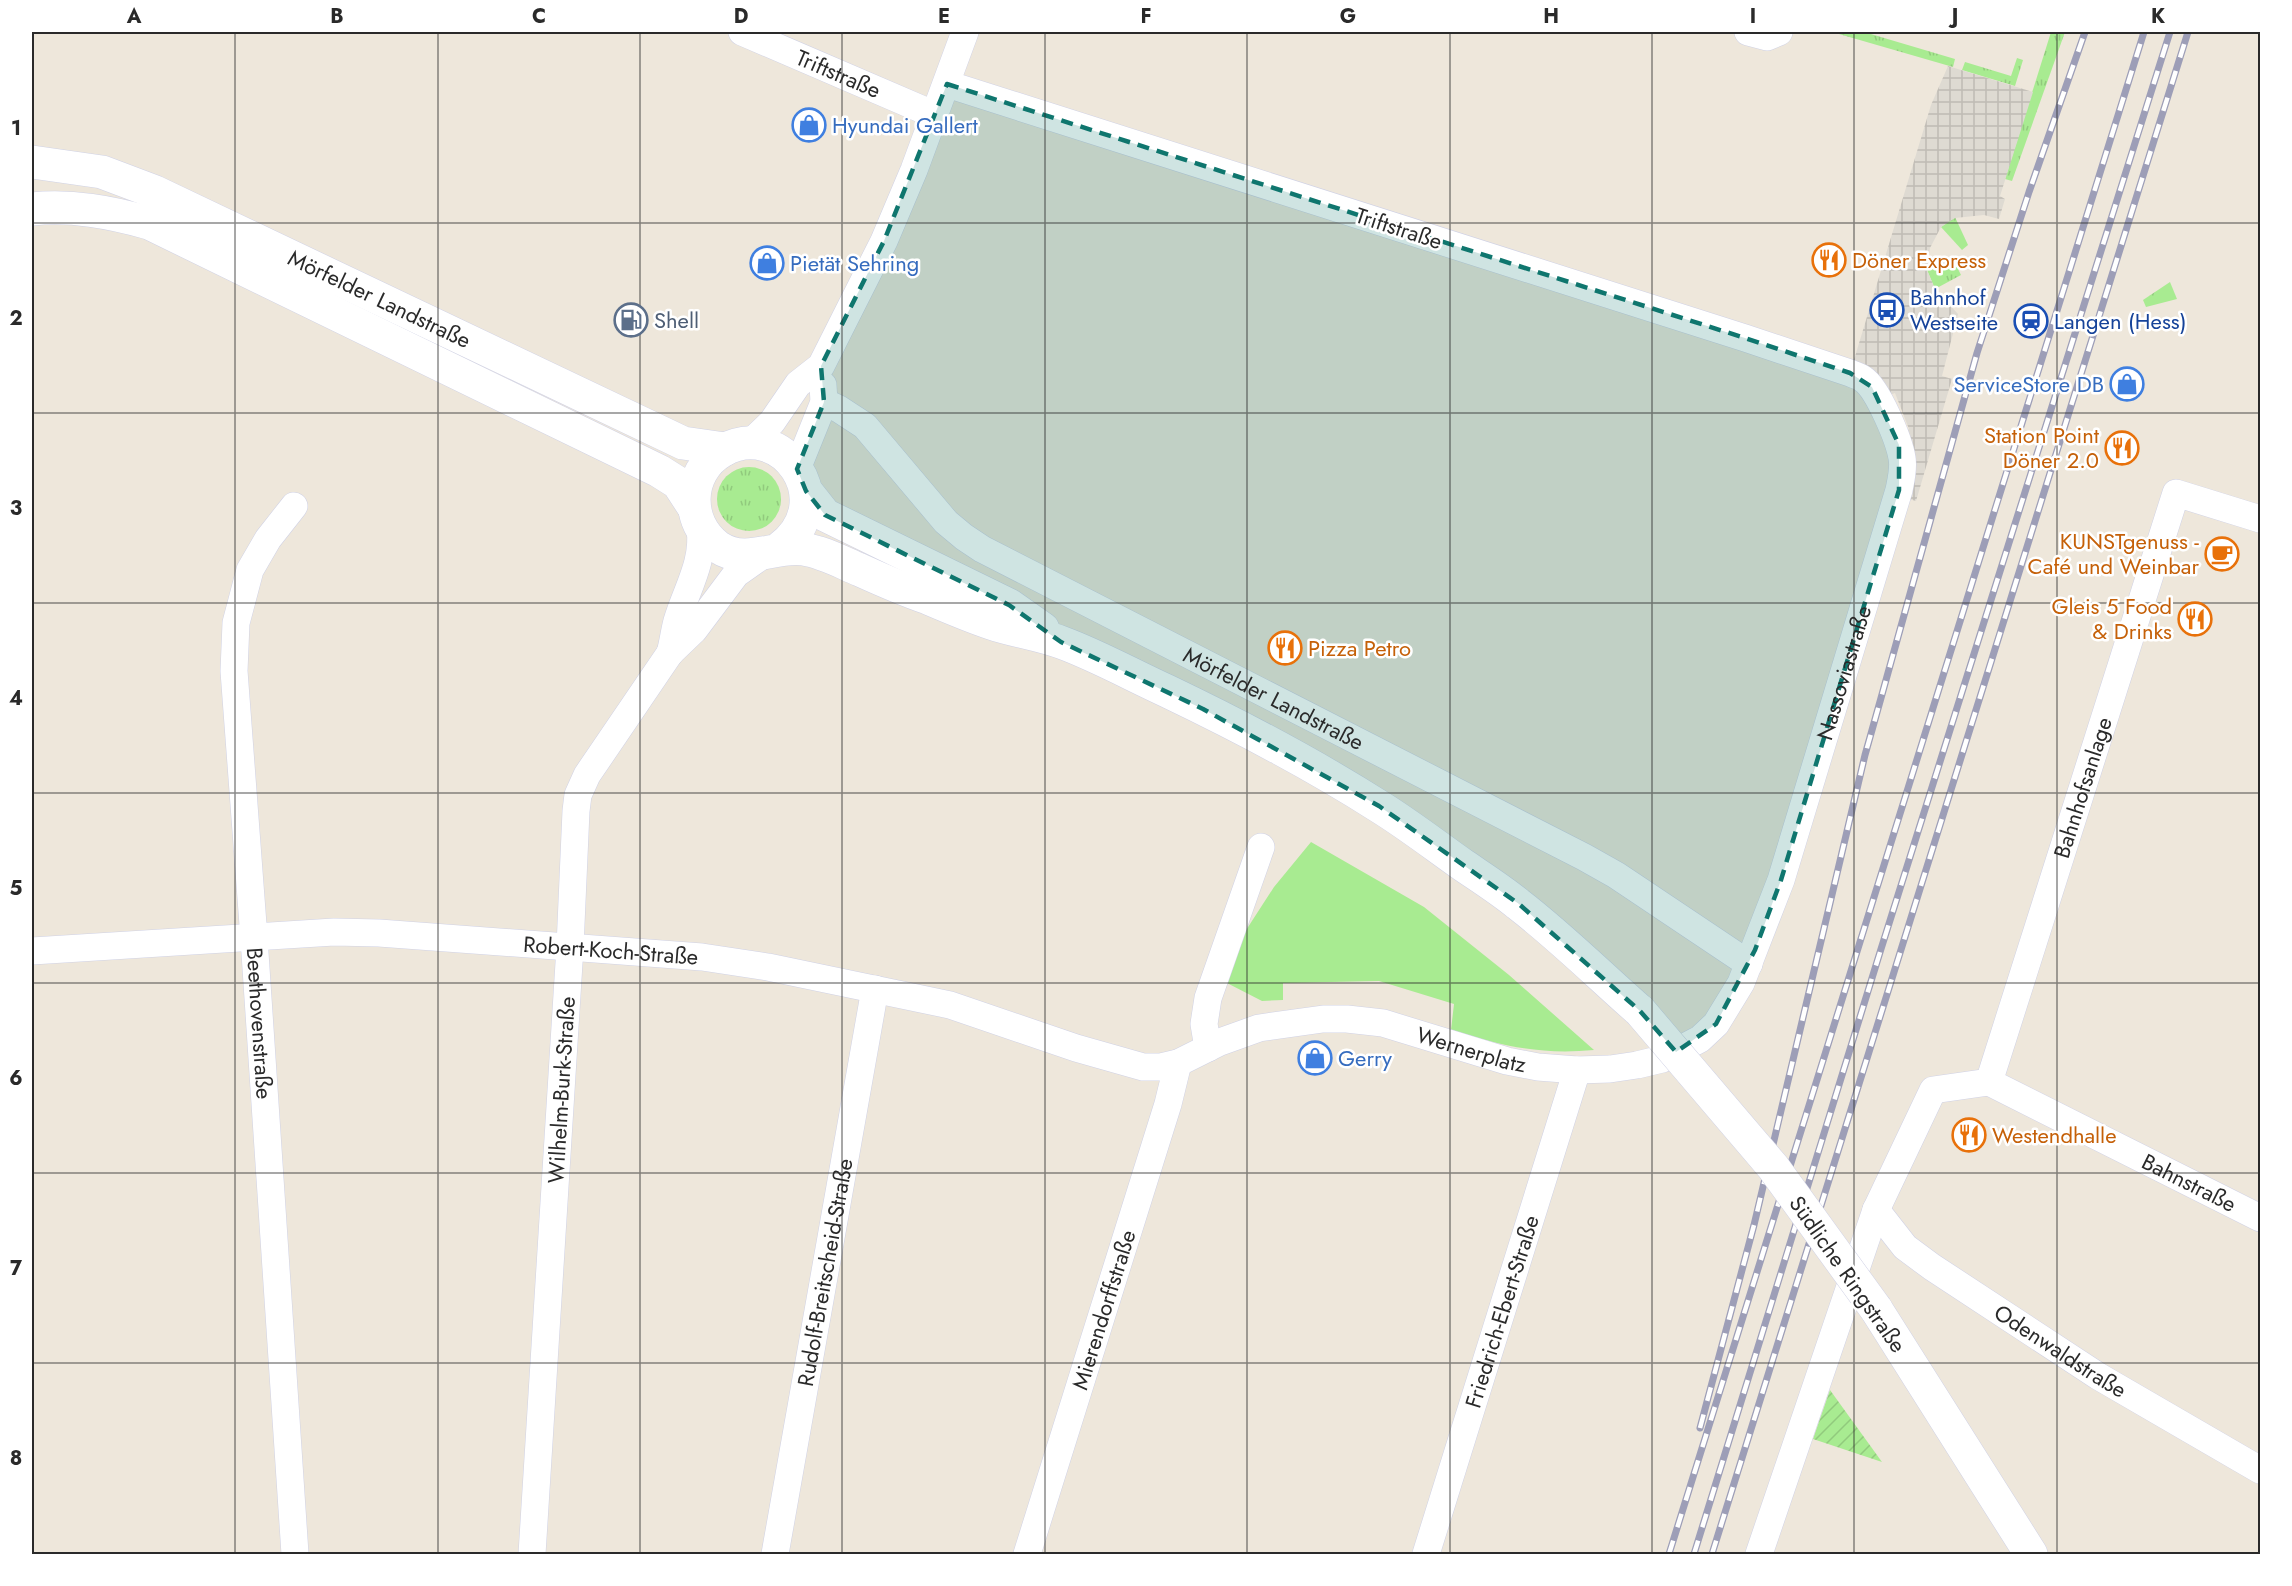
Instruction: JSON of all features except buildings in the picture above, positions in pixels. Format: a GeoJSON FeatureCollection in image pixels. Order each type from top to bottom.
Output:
{"type":"FeatureCollection","features":[{"type":"Feature","properties":{"kind":"main road","name":"Mörfelder Landstraße"},"geometry":{"type":"LineString","coordinates":[[32,162],[102,172],[154,192],[683,443],[766,446],[783,454],[825,515],[1009,605],[1061,642]]}},
{"type":"Feature","properties":{"kind":"main road","name":"Mörfelder Landstraße"},"geometry":{"type":"LineString","coordinates":[[32,209],[48,207],[91,210],[149,223],[659,471],[678,483],[708,538],[722,549],[734,554],[750,556],[805,549],[830,557],[901,588],[992,623],[1061,642],[1203,709],[1379,806],[1519,904],[1640,1011]]}},
{"type":"Feature","properties":{"kind":"main road"},"geometry":{"type":"LineString","coordinates":[[697,517],[694,493],[699,475],[714,456],[737,446]]}},
{"type":"Feature","properties":{"kind":"main road"},"geometry":{"type":"LineString","coordinates":[[771,552],[789,542],[804,517],[801,480]]}},
{"type":"Feature","properties":{"kind":"main road","name":"Südliche Ringstraße"},"geometry":{"type":"LineString","coordinates":[[1640,1011],[1773,1167],[1876,1309],[2031,1554]]}},
{"type":"Feature","properties":{"kind":"street","name":"Triftstraße"},"geometry":{"type":"LineString","coordinates":[[742,32],[935,115]]}},
{"type":"Feature","properties":{"kind":"street"},"geometry":{"type":"LineString","coordinates":[[737,446],[772,422],[798,384],[821,366],[884,241],[935,115],[965,32]]}},
{"type":"Feature","properties":{"kind":"street","name":"Triftstraße"},"geometry":{"type":"LineString","coordinates":[[946,84],[1850,373]]}},
{"type":"Feature","properties":{"kind":"street"},"geometry":{"type":"LineString","coordinates":[[801,480],[824,402],[821,366]]}},
{"type":"Feature","properties":{"kind":"street","name":"Nassoviastraße"},"geometry":{"type":"LineString","coordinates":[[1745,973],[1781,880],[1902,476],[1899,445],[1880,399],[1864,379],[1850,373]]}},
{"type":"Feature","properties":{"kind":"street","name":"Mörfelder Landstraße"},"geometry":{"type":"LineString","coordinates":[[824,402],[865,426],[946,522],[963,537],[982,549],[1584,857],[1616,875],[1745,973]]}},
{"type":"Feature","properties":{"kind":"street","name":"Bahnhofsanlage"},"geometry":{"type":"LineString","coordinates":[[1989,1082],[2176,493],[2260,519]]}},
{"type":"Feature","properties":{"kind":"street","name":"Beethovenstraße"},"geometry":{"type":"LineString","coordinates":[[294,506],[268,538],[250,570],[236,623],[234,671],[295,1554]]}},
{"type":"Feature","properties":{"kind":"street","name":"Wilhelm-Burk-Straße"},"geometry":{"type":"LineString","coordinates":[[670,653],[677,620],[694,580],[701,537],[697,517]]}},
{"type":"Feature","properties":{"kind":"street","name":"Wilhelm-Burk-Straße"},"geometry":{"type":"LineString","coordinates":[[532,1554],[578,795],[587,775],[670,653],[694,630],[736,574],[771,552]]}},
{"type":"Feature","properties":{"kind":"street"},"geometry":{"type":"LineString","coordinates":[[1209,1048],[1204,1024],[1208,998],[1262,847]]}},
{"type":"Feature","properties":{"kind":"street","name":"Robert-Koch-Straße"},"geometry":{"type":"LineString","coordinates":[[32,951],[355,932],[702,957],[768,967],[950,1005],[1119,1061],[1153,1067],[1178,1063]]}},
{"type":"Feature","properties":{"kind":"street","name":"Wernerplatz"},"geometry":{"type":"LineString","coordinates":[[1178,1063],[1232,1037],[1259,1028],[1315,1019],[1347,1019],[1393,1026],[1507,1061],[1538,1067],[1577,1070],[1636,1065],[1662,1059],[1700,1040],[1716,1024],[1745,973]]}},
{"type":"Feature","properties":{"kind":"street","name":"Rudolf-Breitscheid-Straße"},"geometry":{"type":"LineString","coordinates":[[775,1554],[875,989]]}},
{"type":"Feature","properties":{"kind":"street","name":"Mierendorffstraße"},"geometry":{"type":"LineString","coordinates":[[1028,1554],[1168,1104],[1178,1063]]}},
{"type":"Feature","properties":{"kind":"street","name":"Friedrich-Ebert-Straße"},"geometry":{"type":"LineString","coordinates":[[1426,1554],[1577,1070]]}},
{"type":"Feature","properties":{"kind":"street"},"geometry":{"type":"LineString","coordinates":[[1759,1554],[1876,1210],[1933,1090],[1989,1082]]}},
{"type":"Feature","properties":{"kind":"street","name":"Bahnstraße"},"geometry":{"type":"LineString","coordinates":[[1989,1082],[2260,1218]]}},
{"type":"Feature","properties":{"kind":"street","name":"Odenwaldstraße"},"geometry":{"type":"LineString","coordinates":[[1876,1210],[1905,1247],[1932,1267],[2098,1376],[2260,1470]]}},
{"type":"Feature","properties":{"kind":"highlighted area"},"geometry":{"type":"Polygon","coordinates":[[[947,84],[1745,338],[1850,373],[1872,387],[1899,445],[1899,490],[1781,880],[1755,950],[1716,1024],[1676,1052],[1640,1011],[1519,904],[1379,806],[1203,709],[1061,642],[1009,605],[825,515],[806,491],[797,469],[824,402],[821,366],[884,241],[947,84]]]}},
{"type":"Feature","properties":{"kind":"green space"},"geometry":{"type":"Polygon","coordinates":[[[1832,32],[1864,32],[1955,59],[1953,67],[1832,32]]]}},
{"type":"Feature","properties":{"kind":"green space"},"geometry":{"type":"Polygon","coordinates":[[[2051,32],[2065,32],[2012,181],[2005,179],[2051,32]]]}},
{"type":"Feature","properties":{"kind":"green space"},"geometry":{"type":"Polygon","coordinates":[[[2017,58],[2023,60],[2015,86],[1962,70],[1965,62],[2011,76],[2017,58]]]}},
{"type":"Feature","properties":{"kind":"green space"},"geometry":{"type":"Polygon","coordinates":[[[1955,217],[1968,245],[1962,250],[1941,227],[1955,217]]]}},
{"type":"Feature","properties":{"kind":"green space"},"geometry":{"type":"Polygon","coordinates":[[[1957,267],[1961,275],[1935,289],[1927,270],[1957,267]]]}},
{"type":"Feature","properties":{"kind":"green space"},"geometry":{"type":"Polygon","coordinates":[[[2170,282],[2177,299],[2146,307],[2143,300],[2170,282]]]}},
{"type":"Feature","properties":{"kind":"green space"},"geometry":{"type":"Polygon","coordinates":[[[743,467],[755,467],[772,476],[779,487],[781,499],[779,511],[772,522],[755,531],[743,531],[731,526],[722,517],[717,505],[717,493],[722,481],[731,472],[743,467]]]}},
{"type":"Feature","properties":{"kind":"green space"},"geometry":{"type":"Polygon","coordinates":[[[1311,842],[1424,907],[1509,975],[1594,1050],[1556,1051],[1521,1048],[1451,1030],[1454,1004],[1379,981],[1283,983],[1283,1000],[1262,1001],[1225,982],[1239,941],[1274,887],[1311,842]]]}},
{"type":"Feature","properties":{"kind":"green space"},"geometry":{"type":"Polygon","coordinates":[[[1830,1390],[1882,1462],[1813,1439],[1830,1390]]]}},
{"type":"Feature","properties":{"kind":"shaded area"},"geometry":{"type":"Polygon","coordinates":[[[1948,66],[2033,92],[2000,196],[2005,199],[1999,219],[1984,215],[1955,218],[1941,227],[1930,248],[1927,270],[1935,289],[1958,314],[1942,376],[1952,379],[1916,501],[1897,496],[1894,436],[1909,429],[1895,393],[1879,399],[1850,373],[1931,105],[1948,66]]]}},
{"type":"Feature","properties":{"kind":"railway"},"geometry":{"type":"LineString","coordinates":[[1700,1428],[1754,1225],[1865,755],[1977,353],[2029,192],[2085,32]]}},
{"type":"Feature","properties":{"kind":"railway"},"geometry":{"type":"LineString","coordinates":[[1669,1554],[2144,32]]}},
{"type":"Feature","properties":{"kind":"railway"},"geometry":{"type":"LineString","coordinates":[[1694,1554],[1881,949],[2170,32]]}},
{"type":"Feature","properties":{"kind":"railway"},"geometry":{"type":"LineString","coordinates":[[1712,1554],[2188,32]]}},
{"type":"Feature","properties":{"kind":"place","name":"Hyundai Gallert"},"geometry":{"type":"Point","coordinates":[809,125]}},
{"type":"Feature","properties":{"kind":"place","name":"Döner Express"},"geometry":{"type":"Point","coordinates":[1829,260]}},
{"type":"Feature","properties":{"kind":"place","name":"Pietät Sehring"},"geometry":{"type":"Point","coordinates":[767,263]}},
{"type":"Feature","properties":{"kind":"place","name":"Bahnhof Westseite"},"geometry":{"type":"Point","coordinates":[1887,310]}},
{"type":"Feature","properties":{"kind":"place","name":"Shell"},"geometry":{"type":"Point","coordinates":[631,320]}},
{"type":"Feature","properties":{"kind":"place","name":"Langen (Hess)"},"geometry":{"type":"Point","coordinates":[2031,321]}},
{"type":"Feature","properties":{"kind":"place","name":"ServiceStore DB"},"geometry":{"type":"Point","coordinates":[2127,384]}},
{"type":"Feature","properties":{"kind":"place","name":"Station Point Döner 2.0"},"geometry":{"type":"Point","coordinates":[2122,448]}},
{"type":"Feature","properties":{"kind":"place","name":"KUNSTgenuss - Café und Weinbar"},"geometry":{"type":"Point","coordinates":[2222,554]}},
{"type":"Feature","properties":{"kind":"place","name":"Gleis 5 Food & Drinks"},"geometry":{"type":"Point","coordinates":[2195,619]}},
{"type":"Feature","properties":{"kind":"place","name":"Pizza Petro"},"geometry":{"type":"Point","coordinates":[1285,648]}},
{"type":"Feature","properties":{"kind":"place","name":"Gerry"},"geometry":{"type":"Point","coordinates":[1315,1058]}},
{"type":"Feature","properties":{"kind":"place","name":"Westendhalle"},"geometry":{"type":"Point","coordinates":[1969,1135]}}]}
